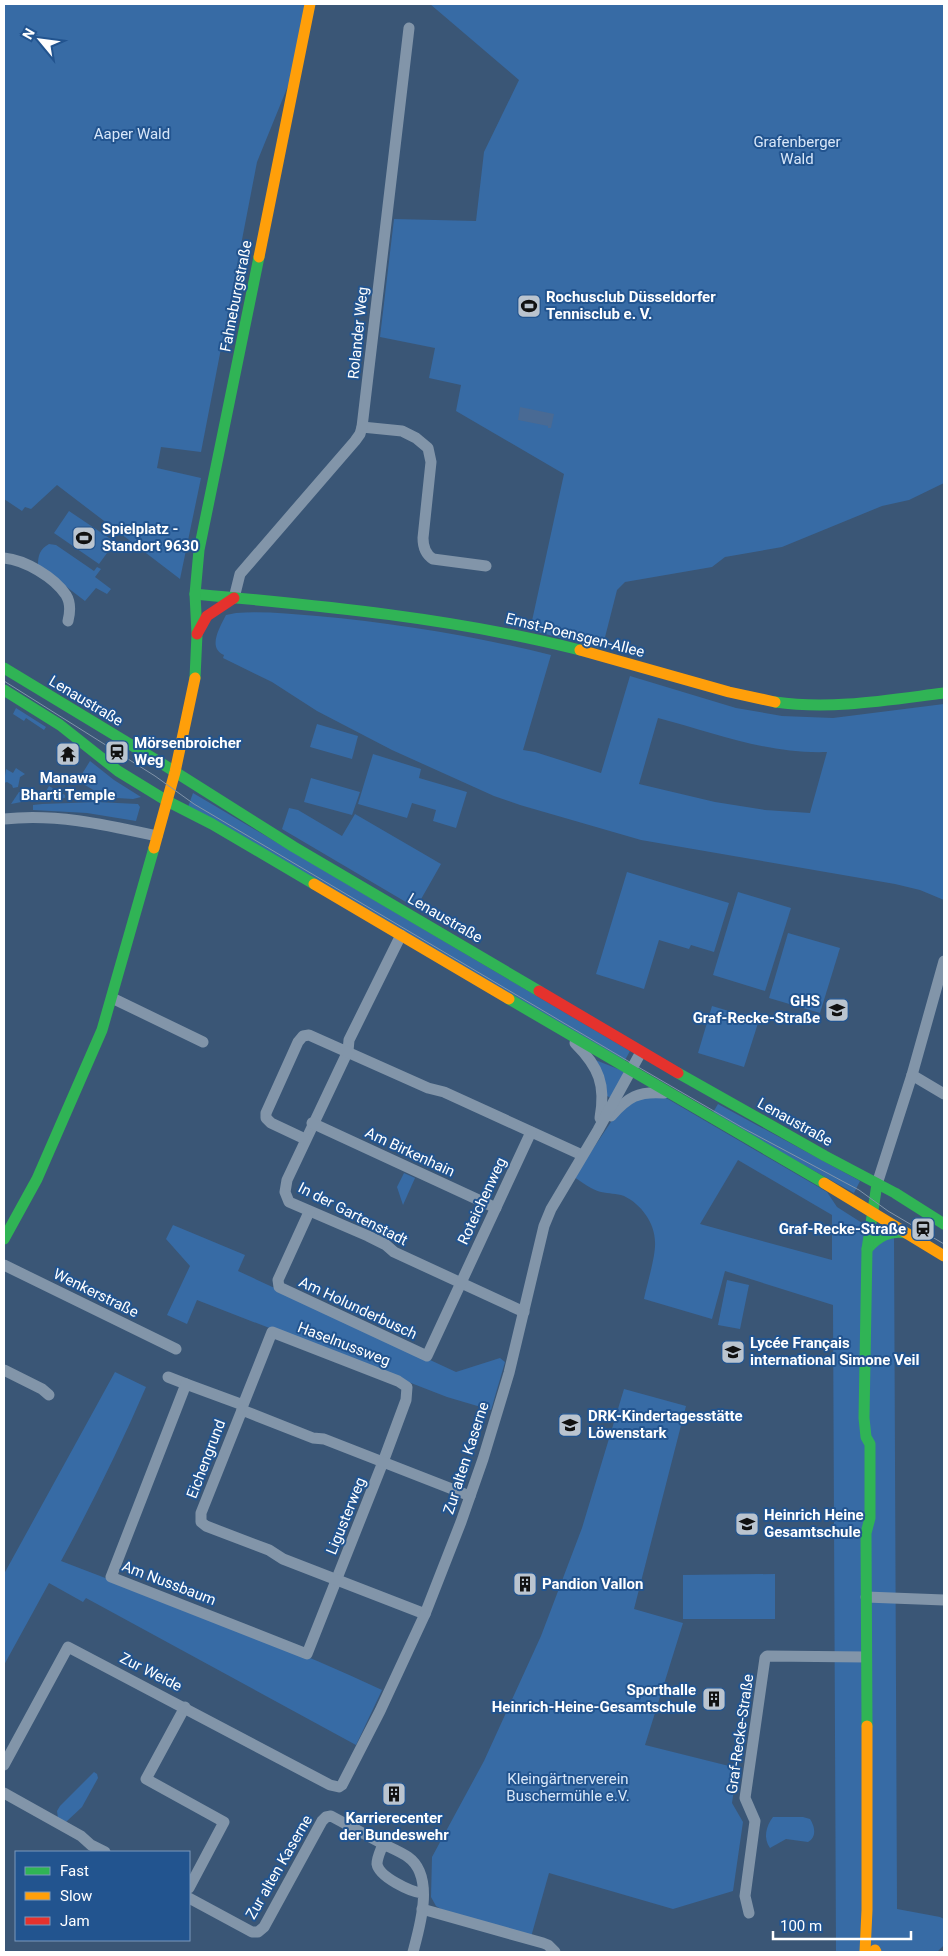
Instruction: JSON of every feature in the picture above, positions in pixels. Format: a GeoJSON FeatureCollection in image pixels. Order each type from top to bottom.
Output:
{"type":"FeatureCollection","features":[{"type":"Feature","properties":{"kind":"street","name":"Fahneburgstraße"},"geometry":{"type":"LineString","coordinates":[[195,594],[199,550],[310,4]]}},
{"type":"Feature","properties":{"kind":"street","name":"Rolander Weg"},"geometry":{"type":"LineString","coordinates":[[234,598],[240,574],[360,434],[409,28]]}},
{"type":"Feature","properties":{"kind":"street"},"geometry":{"type":"LineString","coordinates":[[362,427],[402,431],[416,438],[428,448],[431,462],[422,538],[424,550],[428,555],[433,559],[486,566]]}},
{"type":"Feature","properties":{"kind":"street"},"geometry":{"type":"LineString","coordinates":[[4,558],[22,562],[32,567],[66,594],[70,609],[68,621]]}},
{"type":"Feature","properties":{"kind":"street","name":"Ernst-Poensgen-Allee"},"geometry":{"type":"LineString","coordinates":[[195,594],[392,615],[516,635],[620,661],[735,694],[784,704],[801,706],[836,704],[944,693]]}},
{"type":"Feature","properties":{"kind":"street"},"geometry":{"type":"LineString","coordinates":[[4,1239],[37,1179],[102,1030],[112,998],[176,772],[192,701],[197,656],[195,594]]}},
{"type":"Feature","properties":{"kind":"street"},"geometry":{"type":"LineString","coordinates":[[197,634],[208,615],[229,604],[234,598]]}},
{"type":"Feature","properties":{"kind":"street","name":"Lenaustraße"},"geometry":{"type":"LineString","coordinates":[[4,668],[176,772],[294,847],[641,1052],[877,1184],[909,1204]]}},
{"type":"Feature","properties":{"kind":"street"},"geometry":{"type":"LineString","coordinates":[[4,690],[60,726],[118,771],[167,801],[212,824],[817,1179],[944,1256]]}},
{"type":"Feature","properties":{"kind":"street"},"geometry":{"type":"LineString","coordinates":[[4,820],[17,818],[68,819],[158,836]]}},
{"type":"Feature","properties":{"kind":"street","name":"In der Gartenstadt"},"geometry":{"type":"LineString","coordinates":[[401,936],[349,1040],[348,1051],[312,1123],[287,1180],[285,1192],[289,1202],[368,1236],[386,1245],[394,1252],[524,1312]]}},
{"type":"Feature","properties":{"kind":"street"},"geometry":{"type":"LineString","coordinates":[[873,1952],[867,1910],[866,1533],[861,1518],[861,1444],[866,1437],[864,1418],[866,1249],[877,1184],[940,993],[944,961]]}},
{"type":"Feature","properties":{"kind":"street"},"geometry":{"type":"LineString","coordinates":[[112,998],[202,1042]]}},
{"type":"Feature","properties":{"kind":"street","name":"Zur alten Kaserne"},"geometry":{"type":"LineString","coordinates":[[562,1030],[586,1055],[598,1072],[603,1088],[598,1130]]}},
{"type":"Feature","properties":{"kind":"street"},"geometry":{"type":"LineString","coordinates":[[305,1139],[271,1123],[266,1118],[267,1109],[298,1042],[303,1036],[309,1035],[428,1088],[444,1092],[582,1155]]}},
{"type":"Feature","properties":{"kind":"street","name":"Zur alten Kaserne"},"geometry":{"type":"LineString","coordinates":[[339,1787],[344,1783],[380,1711],[425,1614],[470,1496],[494,1425],[524,1312],[544,1226],[551,1209],[641,1052]]}},
{"type":"Feature","properties":{"kind":"street"},"geometry":{"type":"LineString","coordinates":[[912,1074],[944,1094]]}},
{"type":"Feature","properties":{"kind":"street","name":"Zur alten Kaserne"},"geometry":{"type":"LineString","coordinates":[[598,1130],[632,1096],[649,1092],[668,1093]]}},
{"type":"Feature","properties":{"kind":"street","name":"Am Birkenhain"},"geometry":{"type":"LineString","coordinates":[[312,1123],[496,1208]]}},
{"type":"Feature","properties":{"kind":"street","name":"Roteichenweg"},"geometry":{"type":"LineString","coordinates":[[460,1282],[531,1132]]}},
{"type":"Feature","properties":{"kind":"street"},"geometry":{"type":"LineString","coordinates":[[874,1201],[882,1194],[900,1203],[909,1204],[944,1224]]}},
{"type":"Feature","properties":{"kind":"street","name":"Am Holunderbusch"},"geometry":{"type":"LineString","coordinates":[[309,1212],[278,1280],[278,1286],[281,1289],[427,1356],[460,1282]]}},
{"type":"Feature","properties":{"kind":"street"},"geometry":{"type":"LineString","coordinates":[[866,1249],[884,1234],[897,1231],[906,1233]]}},
{"type":"Feature","properties":{"kind":"street","name":"Wenkerstraße"},"geometry":{"type":"LineString","coordinates":[[4,1265],[176,1348]]}},
{"type":"Feature","properties":{"kind":"street","name":"Haselnussweg"},"geometry":{"type":"LineString","coordinates":[[242,1408],[272,1332],[398,1381],[407,1387],[406,1400],[383,1462]]}},
{"type":"Feature","properties":{"kind":"street"},"geometry":{"type":"LineString","coordinates":[[4,1370],[42,1389],[49,1395]]}},
{"type":"Feature","properties":{"kind":"street"},"geometry":{"type":"LineString","coordinates":[[168,1377],[242,1408]]}},
{"type":"Feature","properties":{"kind":"street","name":"Am Nussbaum"},"geometry":{"type":"LineString","coordinates":[[186,1384],[111,1576],[307,1654],[336,1580]]}},
{"type":"Feature","properties":{"kind":"street","name":"Eichengrund"},"geometry":{"type":"LineString","coordinates":[[425,1614],[283,1559],[268,1550],[206,1526],[201,1522],[201,1513],[242,1408],[313,1438],[324,1439],[470,1496]]}},
{"type":"Feature","properties":{"kind":"street","name":"Ligusterweg"},"geometry":{"type":"LineString","coordinates":[[336,1580],[383,1462]]}},
{"type":"Feature","properties":{"kind":"street"},"geometry":{"type":"LineString","coordinates":[[866,1597],[944,1600]]}},
{"type":"Feature","properties":{"kind":"street","name":"Zur Weide"},"geometry":{"type":"LineString","coordinates":[[4,1765],[68,1647],[330,1785],[339,1787]]}},
{"type":"Feature","properties":{"kind":"street","name":"Graf-Recke-Straße"},"geometry":{"type":"LineString","coordinates":[[748,1913],[745,1896],[754,1821],[745,1798],[765,1658],[767,1656],[866,1657]]}},
{"type":"Feature","properties":{"kind":"street"},"geometry":{"type":"LineString","coordinates":[[185,1707],[146,1779],[224,1822],[190,1886]]}},
{"type":"Feature","properties":{"kind":"street"},"geometry":{"type":"LineString","coordinates":[[4,1793],[81,1836],[91,1845],[103,1851]]}},
{"type":"Feature","properties":{"kind":"street","name":"Zur alten Kaserne"},"geometry":{"type":"LineString","coordinates":[[190,1899],[252,1932],[258,1932],[264,1927],[322,1821],[326,1817],[331,1816],[384,1844]]}},
{"type":"Feature","properties":{"kind":"street"},"geometry":{"type":"LineString","coordinates":[[413,1952],[422,1909],[422,1894],[422,1879],[415,1864],[408,1857],[384,1844],[377,1863],[383,1874],[413,1892],[422,1894]]}},
{"type":"Feature","properties":{"kind":"street"},"geometry":{"type":"LineString","coordinates":[[422,1909],[543,1943],[555,1952]]}},
{"type":"Feature","properties":{"kind":"green space","name":"Aaper Wald"},"geometry":{"type":"Polygon","coordinates":[[[4,4],[305,4],[292,76],[257,162],[201,452],[161,447],[157,468],[201,478],[180,579],[57,485],[31,509],[25,507],[22,511],[4,499],[4,4]]]}},
{"type":"Feature","properties":{"kind":"green space","name":"Grafenberger Wald"},"geometry":{"type":"Polygon","coordinates":[[[430,4],[944,4],[944,483],[909,500],[882,506],[782,547],[725,557],[712,567],[625,582],[617,590],[602,649],[530,630],[564,474],[456,411],[461,385],[429,378],[435,348],[380,337],[394,219],[476,221],[484,152],[519,80],[430,4]]]}},
{"type":"Feature","properties":{"kind":"green space","name":"Spielplatz - Standort 9630"},"geometry":{"type":"Polygon","coordinates":[[[69,511],[115,542],[99,564],[54,533],[69,511]]]}},
{"type":"Feature","properties":{"kind":"green space"},"geometry":{"type":"Polygon","coordinates":[[[49,544],[56,545],[94,571],[97,567],[101,569],[95,577],[111,589],[107,594],[96,588],[85,601],[38,565],[40,553],[49,544]]]}},
{"type":"Feature","properties":{"kind":"green space"},"geometry":{"type":"Polygon","coordinates":[[[246,612],[276,613],[376,622],[464,636],[551,655],[523,750],[601,773],[630,676],[736,708],[782,716],[833,718],[944,704],[944,900],[920,890],[895,884],[641,840],[494,796],[392,750],[317,711],[272,682],[223,658],[224,655],[216,647],[216,637],[226,615],[246,612]],[[658,718],[639,784],[715,802],[765,810],[810,813],[827,752],[783,750],[762,746],[658,718]]]}},
{"type":"Feature","properties":{"kind":"green space"},"geometry":{"type":"Polygon","coordinates":[[[16,708],[46,727],[44,730],[26,718],[24,721],[13,714],[16,708]]]}},
{"type":"Feature","properties":{"kind":"green space"},"geometry":{"type":"Polygon","coordinates":[[[317,724],[358,736],[352,759],[310,747],[317,724]]]}},
{"type":"Feature","properties":{"kind":"green space"},"geometry":{"type":"Polygon","coordinates":[[[373,754],[421,769],[419,778],[467,792],[456,828],[433,821],[436,810],[412,803],[407,818],[358,804],[373,754]]]}},
{"type":"Feature","properties":{"kind":"green space"},"geometry":{"type":"Polygon","coordinates":[[[90,761],[114,780],[141,797],[133,799],[101,797],[100,794],[85,785],[89,778],[82,774],[90,761]]]}},
{"type":"Feature","properties":{"kind":"green space"},"geometry":{"type":"Polygon","coordinates":[[[16,768],[25,774],[20,777],[18,787],[13,788],[7,782],[4,783],[6,769],[13,773],[16,768]]]}},
{"type":"Feature","properties":{"kind":"green space"},"geometry":{"type":"Polygon","coordinates":[[[311,778],[360,792],[352,815],[304,802],[311,778]]]}},
{"type":"Feature","properties":{"kind":"green space"},"geometry":{"type":"Polygon","coordinates":[[[49,786],[65,795],[65,798],[41,800],[49,786]]]}},
{"type":"Feature","properties":{"kind":"green space"},"geometry":{"type":"Polygon","coordinates":[[[19,792],[25,792],[37,799],[11,804],[19,792]]]}},
{"type":"Feature","properties":{"kind":"green space"},"geometry":{"type":"Polygon","coordinates":[[[193,793],[630,1051],[624,1062],[188,807],[193,793]]]}},
{"type":"Feature","properties":{"kind":"green space"},"geometry":{"type":"Polygon","coordinates":[[[97,802],[138,804],[140,807],[136,821],[87,813],[33,810],[33,805],[97,802]]]}},
{"type":"Feature","properties":{"kind":"green space"},"geometry":{"type":"Polygon","coordinates":[[[289,808],[298,810],[342,836],[355,814],[441,864],[416,908],[282,829],[289,808]]]}},
{"type":"Feature","properties":{"kind":"green space"},"geometry":{"type":"Polygon","coordinates":[[[627,872],[729,903],[714,952],[691,945],[689,949],[659,940],[644,989],[596,974],[627,872]]]}},
{"type":"Feature","properties":{"kind":"green space"},"geometry":{"type":"Polygon","coordinates":[[[738,892],[791,908],[765,991],[713,975],[738,892]]]}},
{"type":"Feature","properties":{"kind":"green space"},"geometry":{"type":"Polygon","coordinates":[[[788,933],[840,948],[820,1013],[769,998],[788,933]]]}},
{"type":"Feature","properties":{"kind":"green space"},"geometry":{"type":"Polygon","coordinates":[[[712,1006],[759,1020],[744,1067],[698,1053],[712,1006]]]}},
{"type":"Feature","properties":{"kind":"green space"},"geometry":{"type":"Polygon","coordinates":[[[593,1059],[623,1071],[623,1078],[611,1098],[607,1096],[593,1059]]]}},
{"type":"Feature","properties":{"kind":"green space"},"geometry":{"type":"Polygon","coordinates":[[[661,1095],[827,1192],[837,1207],[881,1235],[894,1236],[897,1909],[944,1919],[944,1945],[937,1952],[836,1952],[833,1305],[725,1271],[712,1319],[644,1299],[655,1248],[653,1228],[650,1221],[630,1199],[621,1195],[598,1191],[574,1177],[613,1119],[632,1100],[661,1095]],[[738,1160],[700,1224],[832,1260],[832,1215],[738,1160]]]}},
{"type":"Feature","properties":{"kind":"green space"},"geometry":{"type":"Polygon","coordinates":[[[718,1104],[860,1181],[854,1193],[712,1114],[718,1104]]]}},
{"type":"Feature","properties":{"kind":"green space"},"geometry":{"type":"Polygon","coordinates":[[[404,1173],[415,1178],[403,1205],[397,1187],[404,1173]]]}},
{"type":"Feature","properties":{"kind":"green space"},"geometry":{"type":"Polygon","coordinates":[[[173,1225],[245,1255],[238,1271],[456,1372],[500,1358],[505,1362],[491,1410],[447,1397],[197,1300],[187,1324],[167,1315],[190,1266],[166,1239],[173,1225]]]}},
{"type":"Feature","properties":{"kind":"green space"},"geometry":{"type":"Polygon","coordinates":[[[727,1280],[749,1285],[740,1329],[718,1325],[727,1280]]]}},
{"type":"Feature","properties":{"kind":"green space"},"geometry":{"type":"Polygon","coordinates":[[[115,1372],[146,1387],[84,1518],[61,1561],[303,1655],[382,1690],[356,1745],[86,1598],[83,1602],[49,1583],[4,1665],[4,1574],[115,1372]]]}},
{"type":"Feature","properties":{"kind":"green space","name":"Kleingärtnerverein Buschermühle e.V."},"geometry":{"type":"Polygon","coordinates":[[[624,1389],[686,1406],[634,1609],[683,1623],[645,1745],[737,1768],[732,1803],[743,1822],[733,1891],[673,1909],[549,1873],[531,1937],[444,1911],[436,1906],[431,1897],[432,1857],[484,1761],[541,1636],[582,1528],[624,1389]]]}},
{"type":"Feature","properties":{"kind":"green space"},"geometry":{"type":"Polygon","coordinates":[[[775,1574],[775,1619],[683,1619],[683,1575],[775,1574]]]}},
{"type":"Feature","properties":{"kind":"green space"},"geometry":{"type":"Polygon","coordinates":[[[94,1772],[98,1778],[82,1807],[66,1822],[58,1818],[57,1811],[60,1806],[94,1772]]]}},
{"type":"Feature","properties":{"kind":"green space"},"geometry":{"type":"Polygon","coordinates":[[[773,1817],[803,1817],[810,1819],[814,1828],[814,1835],[808,1842],[786,1839],[770,1848],[766,1832],[773,1817]]]}},
{"type":"Feature","properties":{"kind":"shaded area"},"geometry":{"type":"Polygon","coordinates":[[[520,407],[554,414],[551,428],[518,420],[520,407]]]}},
{"type":"Feature","properties":{"kind":"tram line"},"geometry":{"type":"LineString","coordinates":[[4,681],[155,776],[194,804],[743,1128],[859,1190],[888,1211],[944,1244]]}},
{"type":"Feature","properties":{"kind":"traffic: fast"},"geometry":{"type":"LineString","coordinates":[[195,678],[197,634],[195,594],[199,550],[259,257]]}},
{"type":"Feature","properties":{"kind":"traffic: fast"},"geometry":{"type":"LineString","coordinates":[[195,594],[389,614],[485,629],[580,650]]}},
{"type":"Feature","properties":{"kind":"traffic: fast"},"geometry":{"type":"LineString","coordinates":[[4,668],[161,763],[294,847],[539,991]]}},
{"type":"Feature","properties":{"kind":"traffic: fast"},"geometry":{"type":"LineString","coordinates":[[4,690],[60,725],[118,771],[167,801],[212,824],[314,884]]}},
{"type":"Feature","properties":{"kind":"traffic: fast"},"geometry":{"type":"LineString","coordinates":[[775,702],[839,705],[944,693]]}},
{"type":"Feature","properties":{"kind":"traffic: fast"},"geometry":{"type":"LineString","coordinates":[[4,1239],[37,1179],[102,1030],[154,848]]}},
{"type":"Feature","properties":{"kind":"traffic: fast"},"geometry":{"type":"LineString","coordinates":[[509,999],[824,1183]]}},
{"type":"Feature","properties":{"kind":"traffic: fast"},"geometry":{"type":"LineString","coordinates":[[678,1073],[895,1193],[944,1224]]}},
{"type":"Feature","properties":{"kind":"traffic: fast"},"geometry":{"type":"LineString","coordinates":[[867,1726],[866,1533],[870,1518],[870,1444],[866,1437],[864,1418],[867,1249],[877,1184]]}},
{"type":"Feature","properties":{"kind":"traffic: fast"},"geometry":{"type":"LineString","coordinates":[[867,1249],[884,1235],[900,1232],[906,1233]]}},
{"type":"Feature","properties":{"kind":"traffic: slow"},"geometry":{"type":"LineString","coordinates":[[259,257],[310,4]]}},
{"type":"Feature","properties":{"kind":"traffic: slow"},"geometry":{"type":"LineString","coordinates":[[580,650],[729,692],[775,702]]}},
{"type":"Feature","properties":{"kind":"traffic: slow"},"geometry":{"type":"LineString","coordinates":[[154,848],[175,772],[195,678]]}},
{"type":"Feature","properties":{"kind":"traffic: slow"},"geometry":{"type":"LineString","coordinates":[[314,884],[509,999]]}},
{"type":"Feature","properties":{"kind":"traffic: slow"},"geometry":{"type":"LineString","coordinates":[[824,1183],[944,1256]]}},
{"type":"Feature","properties":{"kind":"traffic: slow"},"geometry":{"type":"LineString","coordinates":[[865,1952],[867,1910],[867,1726]]}},
{"type":"Feature","properties":{"kind":"traffic: jam"},"geometry":{"type":"LineString","coordinates":[[197,634],[207,616],[234,598]]}},
{"type":"Feature","properties":{"kind":"traffic: jam"},"geometry":{"type":"LineString","coordinates":[[539,991],[678,1073]]}},
{"type":"Feature","properties":{"kind":"place","name":"Rochusclub Düsseldorfer Tennisclub e. V."},"geometry":{"type":"Point","coordinates":[529,306]}},
{"type":"Feature","properties":{"kind":"place","name":"Spielplatz - Standort 9630"},"geometry":{"type":"Point","coordinates":[84,538]}},
{"type":"Feature","properties":{"kind":"place","name":"Mörsenbroicher Weg"},"geometry":{"type":"Point","coordinates":[117,752]}},
{"type":"Feature","properties":{"kind":"place","name":"Manawa Bharti Temple"},"geometry":{"type":"Point","coordinates":[68,754]}},
{"type":"Feature","properties":{"kind":"place","name":"GHS Graf-Recke-Straße"},"geometry":{"type":"Point","coordinates":[837,1010]}},
{"type":"Feature","properties":{"kind":"place","name":"Graf-Recke-Straße"},"geometry":{"type":"Point","coordinates":[923,1229]}},
{"type":"Feature","properties":{"kind":"place","name":"Lycée Français international Simone Veil"},"geometry":{"type":"Point","coordinates":[733,1352]}},
{"type":"Feature","properties":{"kind":"place","name":"DRK-Kindertagesstätte Löwenstark"},"geometry":{"type":"Point","coordinates":[570,1425]}},
{"type":"Feature","properties":{"kind":"place","name":"Heinrich Heine Gesamtschule"},"geometry":{"type":"Point","coordinates":[747,1524]}},
{"type":"Feature","properties":{"kind":"place","name":"Pandion Vallon"},"geometry":{"type":"Point","coordinates":[525,1584]}},
{"type":"Feature","properties":{"kind":"place","name":"Sporthalle Heinrich-Heine-Gesamtschule"},"geometry":{"type":"Point","coordinates":[714,1699]}},
{"type":"Feature","properties":{"kind":"place","name":"Karrierecenter der Bundeswehr"},"geometry":{"type":"Point","coordinates":[394,1794]}}]}
